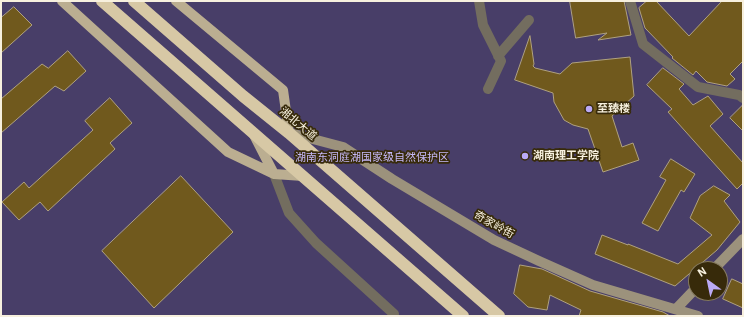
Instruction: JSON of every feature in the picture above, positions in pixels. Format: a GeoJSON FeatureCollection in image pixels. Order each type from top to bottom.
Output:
{"type":"FeatureCollection","features":[{"type":"Feature","properties":{"kind":"highway"},"geometry":{"type":"LineString","coordinates":[[102,1],[463,316]]}},
{"type":"Feature","properties":{"kind":"highway","name":"湘北大道"},"geometry":{"type":"LineString","coordinates":[[134,1],[289,133],[499,316]]}},
{"type":"Feature","properties":{"kind":"main road"},"geometry":{"type":"LineString","coordinates":[[62,1],[228,152],[274,174],[303,176]]}},
{"type":"Feature","properties":{"kind":"main road"},"geometry":{"type":"LineString","coordinates":[[176,1],[283,90],[289,133]]}},
{"type":"Feature","properties":{"kind":"main road"},"geometry":{"type":"LineString","coordinates":[[253,134],[274,174]]}},
{"type":"Feature","properties":{"kind":"street"},"geometry":{"type":"LineString","coordinates":[[479,1],[483,25],[501,61],[488,89]]}},
{"type":"Feature","properties":{"kind":"street"},"geometry":{"type":"LineString","coordinates":[[630,1],[643,44],[698,87],[738,95],[743,98]]}},
{"type":"Feature","properties":{"kind":"street"},"geometry":{"type":"LineString","coordinates":[[498,56],[529,20]]}},
{"type":"Feature","properties":{"kind":"street","name":"奇家岭街"},"geometry":{"type":"LineString","coordinates":[[289,133],[343,147],[392,179],[482,233],[539,261],[593,285],[698,316]]}},
{"type":"Feature","properties":{"kind":"street"},"geometry":{"type":"LineString","coordinates":[[274,174],[288,213],[316,243],[394,314]]}},
{"type":"Feature","properties":{"kind":"street"},"geometry":{"type":"LineString","coordinates":[[722,261],[743,239]]}},
{"type":"Feature","properties":{"kind":"street"},"geometry":{"type":"LineString","coordinates":[[676,309],[688,296]]}},
{"type":"Feature","properties":{"kind":"green space","name":"湖南东洞庭湖国家级自然保护区"},"geometry":{"type":"Polygon","coordinates":[[[1,1],[743,1],[743,316],[1,316],[1,1]]]}},
{"type":"Feature","properties":{"kind":"building"},"geometry":{"type":"Polygon","coordinates":[[[570,1],[624,1],[631,35],[598,40],[607,33],[576,38],[570,1]]]}},
{"type":"Feature","properties":{"kind":"building"},"geometry":{"type":"Polygon","coordinates":[[[647,1],[656,1],[689,36],[722,1],[743,1],[743,61],[730,74],[735,79],[727,86],[707,82],[696,71],[693,75],[672,58],[673,57],[645,28],[639,8],[647,1]]]}},
{"type":"Feature","properties":{"kind":"building"},"geometry":{"type":"Polygon","coordinates":[[[14,7],[32,25],[1,53],[1,18],[14,7]]]}},
{"type":"Feature","properties":{"kind":"building","name":"至臻楼"},"geometry":{"type":"Polygon","coordinates":[[[530,36],[533,66],[535,68],[560,74],[572,63],[630,57],[634,96],[612,116],[622,147],[633,143],[639,160],[603,172],[588,129],[573,125],[564,120],[554,102],[553,93],[515,80],[530,36]]]}},
{"type":"Feature","properties":{"kind":"building"},"geometry":{"type":"Polygon","coordinates":[[[68,51],[86,71],[64,91],[55,86],[1,133],[1,99],[42,64],[48,68],[68,51]]]}},
{"type":"Feature","properties":{"kind":"building"},"geometry":{"type":"Polygon","coordinates":[[[663,68],[684,84],[679,89],[693,105],[708,96],[723,114],[710,126],[743,163],[743,183],[737,189],[668,112],[672,109],[647,85],[663,68]]]}},
{"type":"Feature","properties":{"kind":"building"},"geometry":{"type":"Polygon","coordinates":[[[110,98],[132,123],[110,143],[115,149],[48,211],[40,202],[19,220],[2,202],[24,182],[29,188],[93,130],[85,121],[110,98]]]}},
{"type":"Feature","properties":{"kind":"building"},"geometry":{"type":"Polygon","coordinates":[[[743,105],[743,131],[730,118],[743,105]]]}},
{"type":"Feature","properties":{"kind":"building"},"geometry":{"type":"Polygon","coordinates":[[[671,159],[695,174],[684,192],[681,190],[658,231],[642,223],[666,180],[660,177],[671,159]]]}},
{"type":"Feature","properties":{"kind":"building"},"geometry":{"type":"Polygon","coordinates":[[[181,176],[233,232],[154,308],[102,251],[181,176]]]}},
{"type":"Feature","properties":{"kind":"building"},"geometry":{"type":"Polygon","coordinates":[[[714,186],[730,195],[724,201],[740,222],[717,250],[704,261],[688,261],[688,275],[675,286],[595,254],[602,235],[678,264],[712,235],[690,218],[700,196],[714,186]]]}},
{"type":"Feature","properties":{"kind":"building"},"geometry":{"type":"Polygon","coordinates":[[[520,265],[542,269],[590,291],[663,312],[670,316],[579,316],[581,310],[550,295],[547,310],[528,307],[514,294],[520,265]]]}},
{"type":"Feature","properties":{"kind":"building"},"geometry":{"type":"Polygon","coordinates":[[[732,279],[743,284],[743,308],[727,301],[728,288],[732,279]]]}},
{"type":"Feature","properties":{"kind":"place","name":"至臻楼"},"geometry":{"type":"Point","coordinates":[589,109]}},
{"type":"Feature","properties":{"kind":"place","name":"湖南理工学院"},"geometry":{"type":"Point","coordinates":[525,156]}}]}
